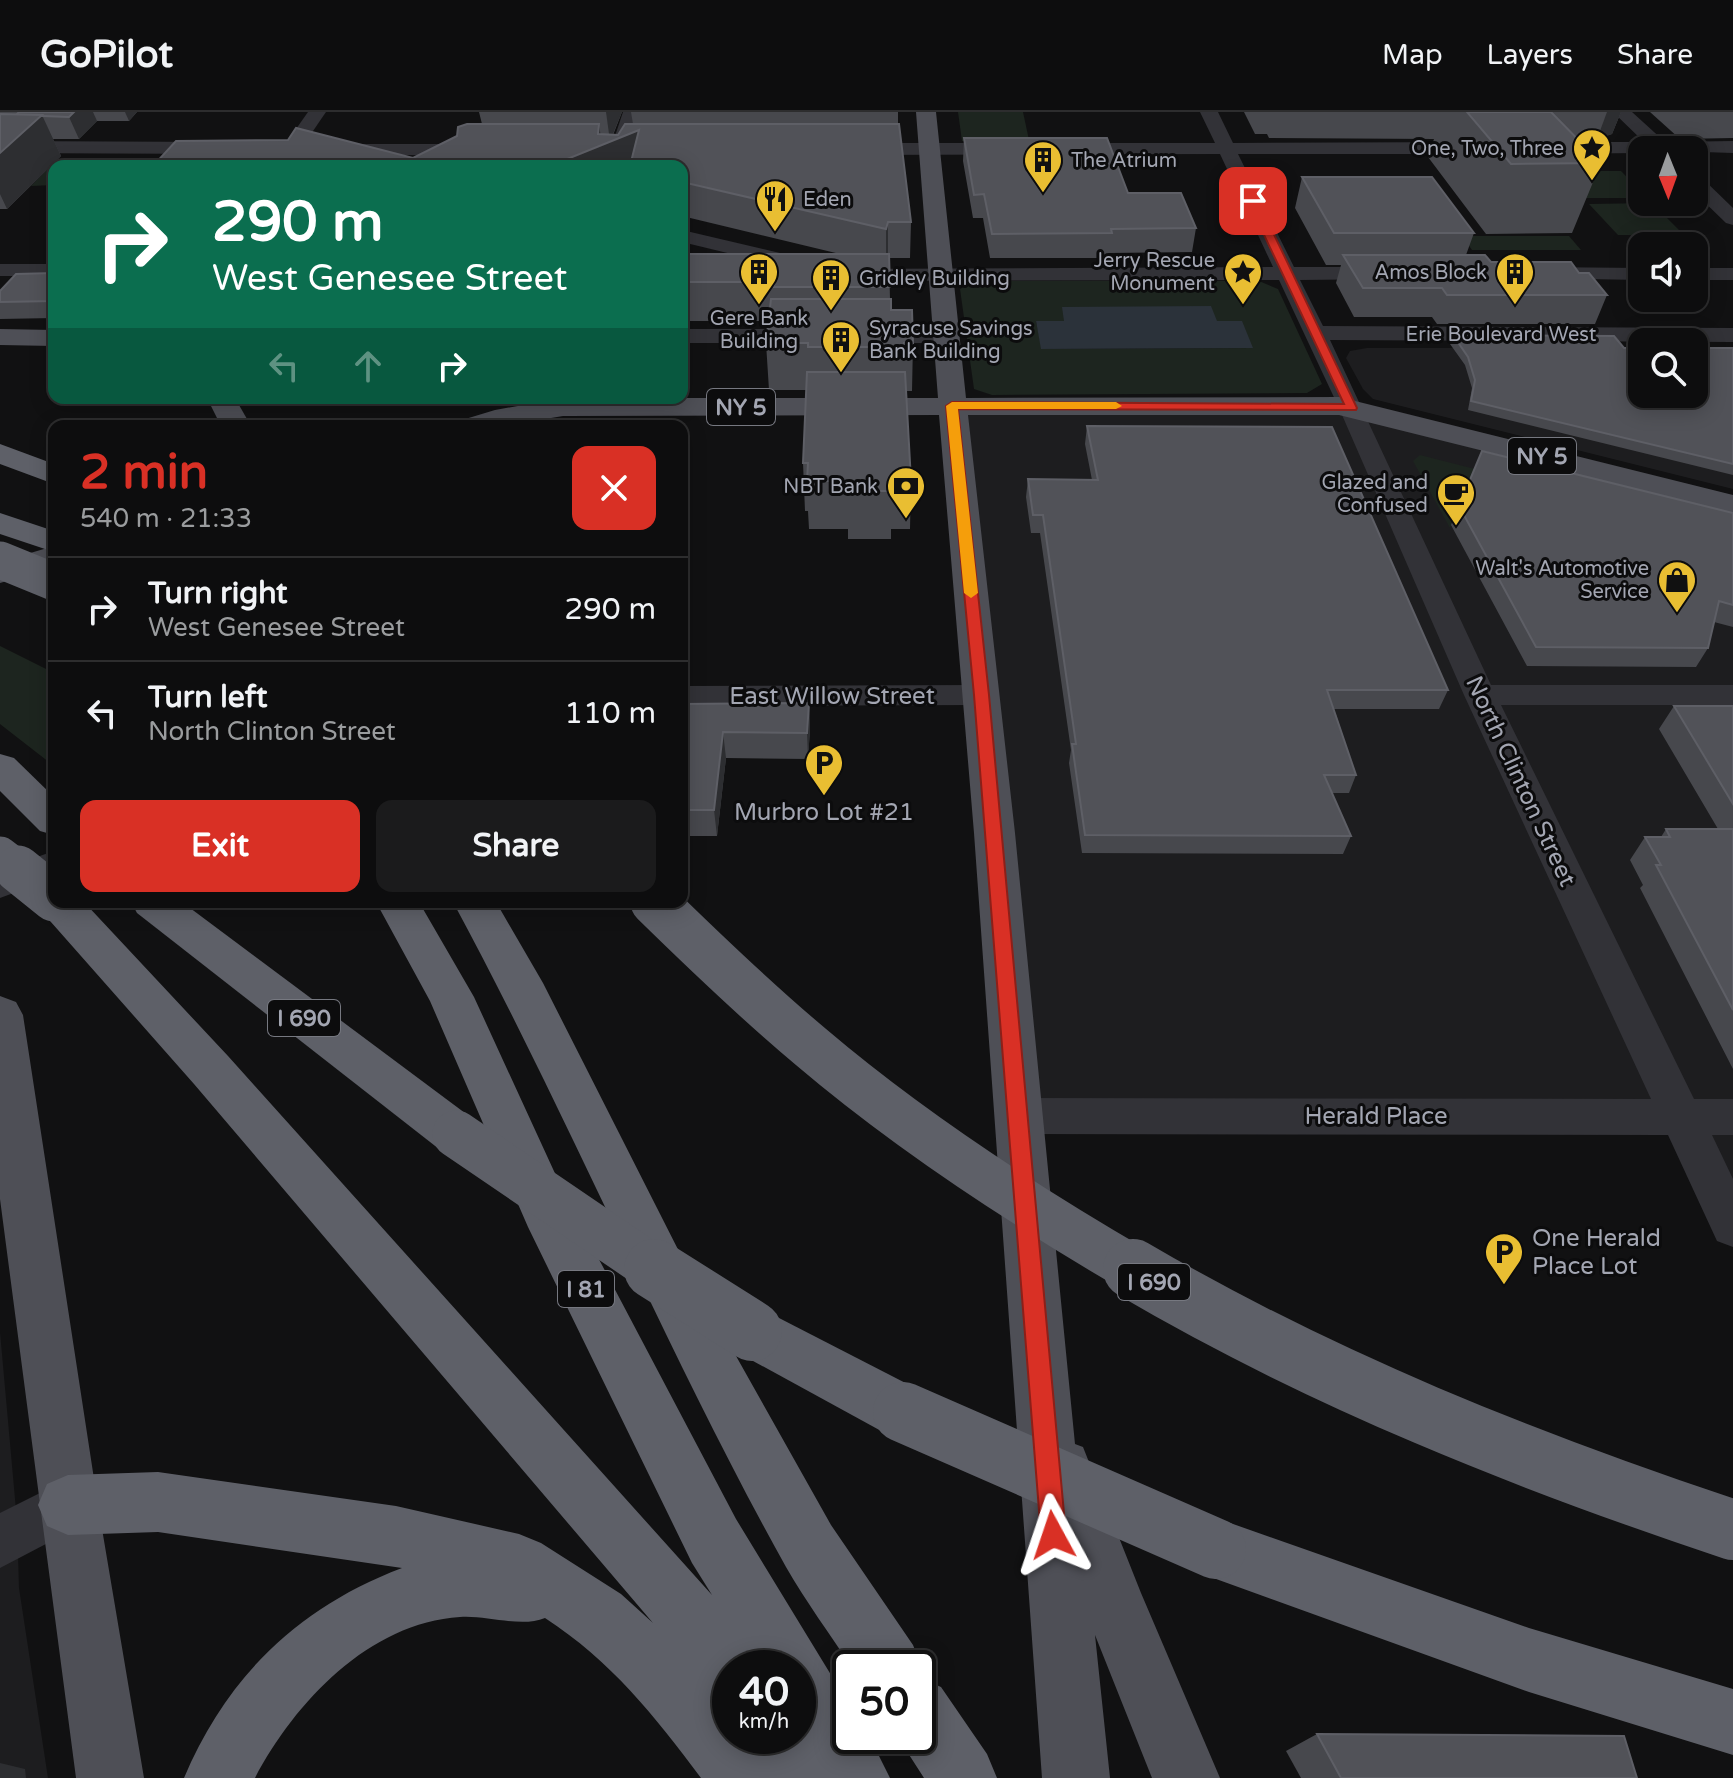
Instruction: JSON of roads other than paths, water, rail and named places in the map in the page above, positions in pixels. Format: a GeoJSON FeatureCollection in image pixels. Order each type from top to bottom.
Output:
{"type":"FeatureCollection","features":[{"type":"Feature","properties":{"kind":"highway"},"geometry":{"type":"LineString","coordinates":[[11,434],[48,469]]}},
{"type":"Feature","properties":{"kind":"highway"},"geometry":{"type":"LineString","coordinates":[[0,523],[48,540]]}},
{"type":"Feature","properties":{"kind":"highway"},"geometry":{"type":"LineString","coordinates":[[0,560],[48,580]]}},
{"type":"Feature","properties":{"kind":"highway"},"geometry":{"type":"LineString","coordinates":[[0,767],[48,816]]}},
{"type":"Feature","properties":{"kind":"highway"},"geometry":{"type":"LineString","coordinates":[[0,792],[48,819]]}},
{"type":"Feature","properties":{"kind":"highway"},"geometry":{"type":"LineString","coordinates":[[0,855],[48,894]]}},
{"type":"Feature","properties":{"kind":"highway"},"geometry":{"type":"LineString","coordinates":[[63,908],[211,1070],[695,1624],[714,1650]]}},
{"type":"Feature","properties":{"kind":"highway","name":"I 690"},"geometry":{"type":"LineString","coordinates":[[160,908],[456,1134],[687,1292],[752,1331],[903,1412],[1216,1549],[1529,1660],[1733,1722]]}},
{"type":"Feature","properties":{"kind":"highway","name":"I 81"},"geometry":{"type":"LineString","coordinates":[[400,908],[451,997],[546,1210],[714,1541],[779,1650]]}},
{"type":"Feature","properties":{"kind":"highway"},"geometry":{"type":"LineString","coordinates":[[477,908],[527,996],[676,1301],[809,1547],[878,1650]]}},
{"type":"Feature","properties":{"kind":"highway"},"geometry":{"type":"LineString","coordinates":[[503,908],[527,996]]}},
{"type":"Feature","properties":{"kind":"highway","name":"I 690"},"geometry":{"type":"LineString","coordinates":[[660,908],[721,971],[865,1094],[992,1184],[1125,1268],[1361,1389],[1618,1492],[1733,1530]]}},
{"type":"Feature","properties":{"kind":"highway"},"geometry":{"type":"LineString","coordinates":[[68,1505],[158,1502],[396,1536],[519,1565],[599,1616],[671,1684],[742,1778]]}},
{"type":"Feature","properties":{"kind":"highway"},"geometry":{"type":"LineString","coordinates":[[218,1778],[236,1742],[276,1686],[318,1646],[384,1605],[437,1589],[480,1585],[565,1594]]}},
{"type":"Feature","properties":{"kind":"highway"},"geometry":{"type":"LineString","coordinates":[[816,1712],[856,1778]]}},
{"type":"Feature","properties":{"kind":"highway"},"geometry":{"type":"LineString","coordinates":[[936,1737],[963,1778]]}},
{"type":"Feature","properties":{"kind":"highway"},"geometry":{"type":"LineString","coordinates":[[791,1754],[809,1778]]}},
{"type":"Feature","properties":{"kind":"main road"},"geometry":{"type":"LineString","coordinates":[[926,112],[939,276],[982,695],[1076,1778]]}},
{"type":"Feature","properties":{"kind":"main road"},"geometry":{"type":"LineString","coordinates":[[0,337],[48,338]]}},
{"type":"Feature","properties":{"kind":"main road","name":"NY 5"},"geometry":{"type":"LineString","coordinates":[[497,420],[563,407],[1351,408],[1733,504]]}},
{"type":"Feature","properties":{"kind":"main road"},"geometry":{"type":"LineString","coordinates":[[0,573],[48,558]]}},
{"type":"Feature","properties":{"kind":"main road"},"geometry":{"type":"LineString","coordinates":[[0,1015],[68,1505],[110,1778]]}},
{"type":"Feature","properties":{"kind":"main road"},"geometry":{"type":"LineString","coordinates":[[1042,1414],[1113,1603],[1186,1778]]}},
{"type":"Feature","properties":{"kind":"street"},"geometry":{"type":"LineString","coordinates":[[276,160],[292,149],[317,112]]}},
{"type":"Feature","properties":{"kind":"street"},"geometry":{"type":"LineString","coordinates":[[618,154],[632,112]]}},
{"type":"Feature","properties":{"kind":"street","name":"North Clinton Street"},"geometry":{"type":"LineString","coordinates":[[1209,112],[1288,273],[1480,695],[1733,1226]]}},
{"type":"Feature","properties":{"kind":"street"},"geometry":{"type":"LineString","coordinates":[[1622,112],[1649,136]]}},
{"type":"Feature","properties":{"kind":"street"},"geometry":{"type":"LineString","coordinates":[[0,147],[191,147],[241,157]]}},
{"type":"Feature","properties":{"kind":"street"},"geometry":{"type":"LineString","coordinates":[[181,160],[191,147]]}},
{"type":"Feature","properties":{"kind":"street"},"geometry":{"type":"LineString","coordinates":[[1708,147],[1733,147]]}},
{"type":"Feature","properties":{"kind":"street"},"geometry":{"type":"LineString","coordinates":[[834,149],[1628,148]]}},
{"type":"Feature","properties":{"kind":"street"},"geometry":{"type":"LineString","coordinates":[[292,149],[393,158],[501,150]]}},
{"type":"Feature","properties":{"kind":"street"},"geometry":{"type":"LineString","coordinates":[[219,160],[241,157]]}},
{"type":"Feature","properties":{"kind":"street"},"geometry":{"type":"LineString","coordinates":[[1708,195],[1733,219]]}},
{"type":"Feature","properties":{"kind":"street"},"geometry":{"type":"LineString","coordinates":[[688,237],[843,275]]}},
{"type":"Feature","properties":{"kind":"street"},"geometry":{"type":"LineString","coordinates":[[0,270],[48,270]]}},
{"type":"Feature","properties":{"kind":"street"},"geometry":{"type":"LineString","coordinates":[[755,275],[1409,273]]}},
{"type":"Feature","properties":{"kind":"street"},"geometry":{"type":"LineString","coordinates":[[1522,273],[1628,274]]}},
{"type":"Feature","properties":{"kind":"street"},"geometry":{"type":"LineString","coordinates":[[1708,274],[1733,274]]}},
{"type":"Feature","properties":{"kind":"street","name":"Erie Boulevard West"},"geometry":{"type":"LineString","coordinates":[[1316,333],[1733,335]]}},
{"type":"Feature","properties":{"kind":"street"},"geometry":{"type":"LineString","coordinates":[[688,336],[945,336]]}},
{"type":"Feature","properties":{"kind":"street","name":"East Willow Street"},"geometry":{"type":"LineString","coordinates":[[688,696],[982,695]]}},
{"type":"Feature","properties":{"kind":"street"},"geometry":{"type":"LineString","coordinates":[[1480,695],[1733,695]]}},
{"type":"Feature","properties":{"kind":"street"},"geometry":{"type":"LineString","coordinates":[[0,884],[48,866]]}},
{"type":"Feature","properties":{"kind":"street","name":"Herald Place"},"geometry":{"type":"LineString","coordinates":[[1019,1116],[1733,1117]]}},
{"type":"Feature","properties":{"kind":"street"},"geometry":{"type":"LineString","coordinates":[[0,1542],[68,1505]]}},
{"type":"Feature","properties":{"kind":"place","name":"One, Two, Three"},"geometry":{"type":"Point","coordinates":[1592,182]}},
{"type":"Feature","properties":{"kind":"place","name":"The Atrium"},"geometry":{"type":"Point","coordinates":[1043,194]}},
{"type":"Feature","properties":{"kind":"place","name":"Eden"},"geometry":{"type":"Point","coordinates":[775,233]}},
{"type":"Feature","properties":{"kind":"place","name":"Gere Bank Building"},"geometry":{"type":"Point","coordinates":[759,306]}},
{"type":"Feature","properties":{"kind":"place","name":"Jerry Rescue Monument"},"geometry":{"type":"Point","coordinates":[1243,306]}},
{"type":"Feature","properties":{"kind":"place","name":"Amos Block"},"geometry":{"type":"Point","coordinates":[1515,306]}},
{"type":"Feature","properties":{"kind":"place","name":"Gridley Building"},"geometry":{"type":"Point","coordinates":[831,312]}},
{"type":"Feature","properties":{"kind":"place","name":"Syracuse Savings Bank Building"},"geometry":{"type":"Point","coordinates":[841,374]}},
{"type":"Feature","properties":{"kind":"place","name":"NBT Bank"},"geometry":{"type":"Point","coordinates":[906,520]}},
{"type":"Feature","properties":{"kind":"place","name":"Glazed and Confused"},"geometry":{"type":"Point","coordinates":[1456,527]}},
{"type":"Feature","properties":{"kind":"place","name":"Walt's Automotive Service"},"geometry":{"type":"Point","coordinates":[1677,614]}},
{"type":"Feature","properties":{"kind":"place","name":"Murbro Lot #21"},"geometry":{"type":"Point","coordinates":[824,797]}},
{"type":"Feature","properties":{"kind":"place","name":"One Herald Place Lot"},"geometry":{"type":"Point","coordinates":[1504,1286]}}]}
